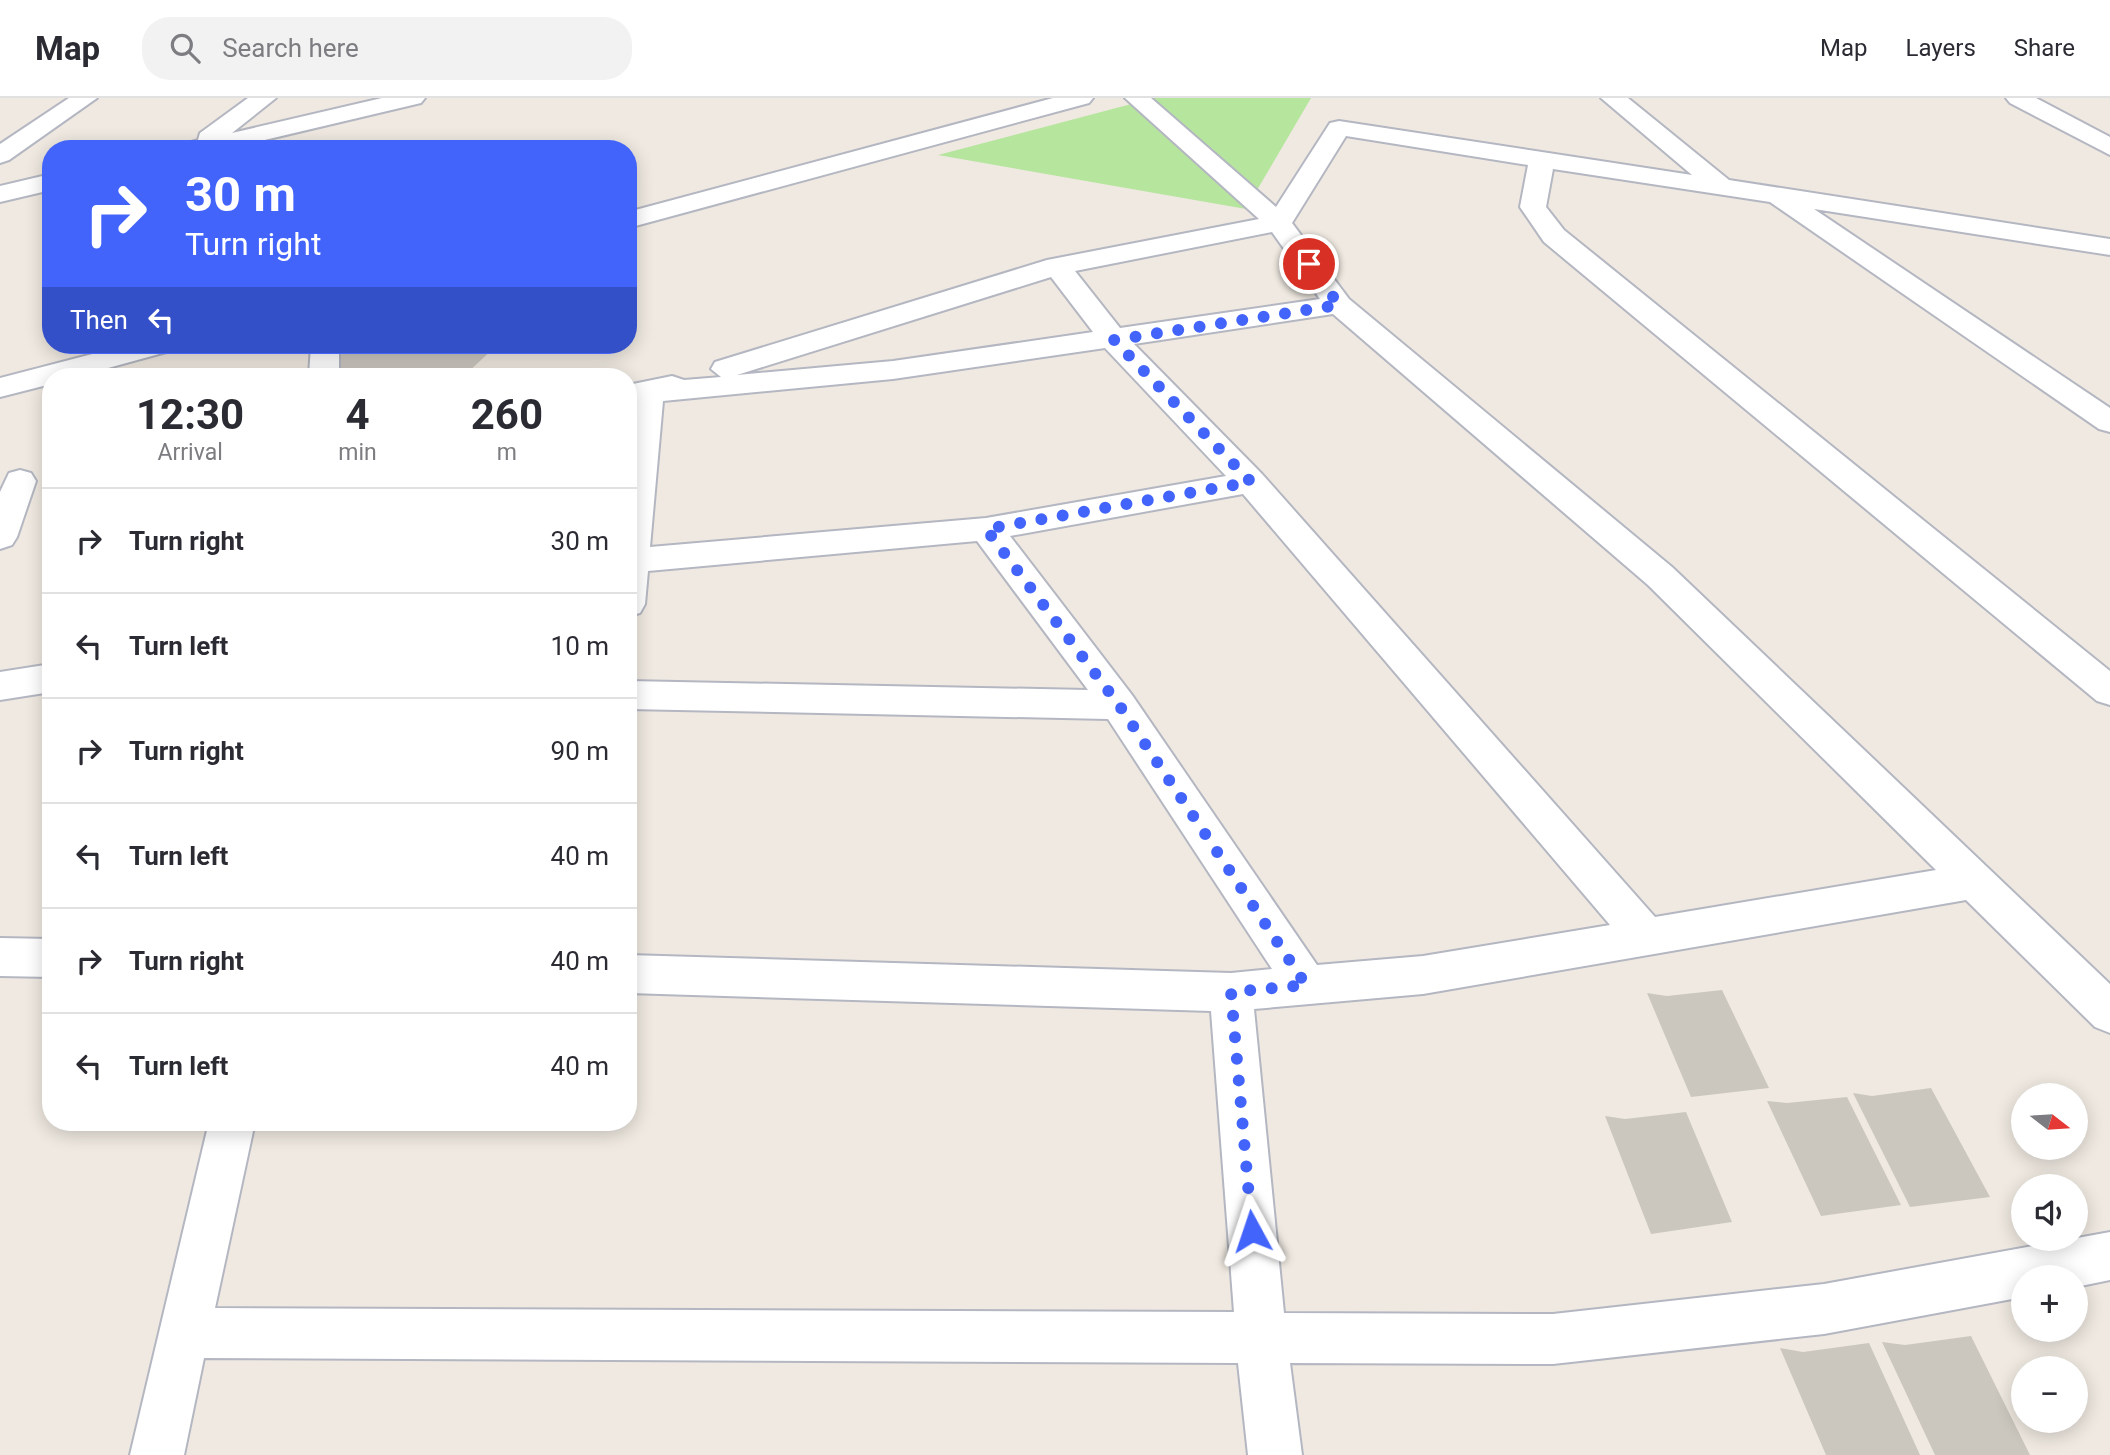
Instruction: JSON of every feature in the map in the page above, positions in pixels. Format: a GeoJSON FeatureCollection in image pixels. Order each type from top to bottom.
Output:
{"type":"FeatureCollection","features":[{"type":"Feature","properties":{"kind":"street"},"geometry":{"type":"LineString","coordinates":[[0,155],[85,98]]}},
{"type":"Feature","properties":{"kind":"street"},"geometry":{"type":"LineString","coordinates":[[207,140],[264,98]]}},
{"type":"Feature","properties":{"kind":"street"},"geometry":{"type":"LineString","coordinates":[[234,140],[414,98]]}},
{"type":"Feature","properties":{"kind":"street"},"geometry":{"type":"LineString","coordinates":[[637,197],[1010,98]]}},
{"type":"Feature","properties":{"kind":"street"},"geometry":{"type":"LineString","coordinates":[[637,218],[1081,98]]}},
{"type":"Feature","properties":{"kind":"street"},"geometry":{"type":"LineString","coordinates":[[1137,98],[1279,223],[1339,305],[1660,576],[2110,1013]]}},
{"type":"Feature","properties":{"kind":"street"},"geometry":{"type":"LineString","coordinates":[[1613,98],[1720,186]]}},
{"type":"Feature","properties":{"kind":"street"},"geometry":{"type":"LineString","coordinates":[[2018,98],[2110,146]]}},
{"type":"Feature","properties":{"kind":"street"},"geometry":{"type":"LineString","coordinates":[[639,394],[1058,266],[1279,223],[1339,128],[2110,247]]}},
{"type":"Feature","properties":{"kind":"street"},"geometry":{"type":"LineString","coordinates":[[1542,159],[1533,207],[1553,236],[2110,691]]}},
{"type":"Feature","properties":{"kind":"street"},"geometry":{"type":"LineString","coordinates":[[0,194],[42,184]]}},
{"type":"Feature","properties":{"kind":"street"},"geometry":{"type":"LineString","coordinates":[[1774,194],[2110,422]]}},
{"type":"Feature","properties":{"kind":"street"},"geometry":{"type":"LineString","coordinates":[[1058,266],[1114,340],[1251,482],[1646,937]]}},
{"type":"Feature","properties":{"kind":"street"},"geometry":{"type":"LineString","coordinates":[[639,394],[893,370],[1114,340],[1339,305]]}},
{"type":"Feature","properties":{"kind":"street"},"geometry":{"type":"LineString","coordinates":[[0,361],[42,349]]}},
{"type":"Feature","properties":{"kind":"street"},"geometry":{"type":"LineString","coordinates":[[74,368],[127,354]]}},
{"type":"Feature","properties":{"kind":"street"},"geometry":{"type":"LineString","coordinates":[[0,388],[42,377]]}},
{"type":"Feature","properties":{"kind":"street"},"geometry":{"type":"LineString","coordinates":[[637,449],[639,394]]}},
{"type":"Feature","properties":{"kind":"street"},"geometry":{"type":"LineString","coordinates":[[0,537],[24,479]]}},
{"type":"Feature","properties":{"kind":"street"},"geometry":{"type":"LineString","coordinates":[[637,560],[986,529],[1251,482]]}},
{"type":"Feature","properties":{"kind":"street"},"geometry":{"type":"LineString","coordinates":[[986,529],[1119,705],[1306,985]]}},
{"type":"Feature","properties":{"kind":"street"},"geometry":{"type":"LineString","coordinates":[[0,686],[42,679]]}},
{"type":"Feature","properties":{"kind":"street"},"geometry":{"type":"LineString","coordinates":[[637,695],[1119,705]]}},
{"type":"Feature","properties":{"kind":"street"},"geometry":{"type":"LineString","coordinates":[[637,974],[1231,992],[1423,975],[1974,881]]}},
{"type":"Feature","properties":{"kind":"street"},"geometry":{"type":"LineString","coordinates":[[0,957],[42,958]]}},
{"type":"Feature","properties":{"kind":"street"},"geometry":{"type":"LineString","coordinates":[[1231,992],[1261,1338],[1275,1455]]}},
{"type":"Feature","properties":{"kind":"street"},"geometry":{"type":"LineString","coordinates":[[157,1455],[230,1131]]}},
{"type":"Feature","properties":{"kind":"street"},"geometry":{"type":"LineString","coordinates":[[184,1334],[1553,1339],[1824,1309],[2110,1256]]}},
{"type":"Feature","properties":{"kind":"green space"},"geometry":{"type":"Polygon","coordinates":[[[1154,98],[1311,98],[1246,209],[938,155],[1154,98]]]}},
{"type":"Feature","properties":{"kind":"building"},"geometry":{"type":"Polygon","coordinates":[[[338,354],[487,354],[473,368],[338,368],[338,354]]]}},
{"type":"Feature","properties":{"kind":"building"},"geometry":{"type":"Polygon","coordinates":[[[1722,990],[1769,1088],[1691,1097],[1647,993],[1667,996],[1722,990]]]}},
{"type":"Feature","properties":{"kind":"building"},"geometry":{"type":"Polygon","coordinates":[[[1931,1088],[1990,1197],[1910,1207],[1853,1093],[1872,1096],[1931,1088]]]}},
{"type":"Feature","properties":{"kind":"building"},"geometry":{"type":"Polygon","coordinates":[[[1847,1097],[1901,1205],[1821,1216],[1767,1101],[1787,1103],[1847,1097]]]}},
{"type":"Feature","properties":{"kind":"building"},"geometry":{"type":"Polygon","coordinates":[[[1686,1112],[1732,1222],[1651,1234],[1605,1116],[1625,1119],[1686,1112]]]}},
{"type":"Feature","properties":{"kind":"building"},"geometry":{"type":"Polygon","coordinates":[[[1971,1336],[2011,1417],[2011,1433],[2019,1433],[2030,1455],[1935,1455],[1882,1342],[1905,1345],[1971,1336]]]}},
{"type":"Feature","properties":{"kind":"building"},"geometry":{"type":"Polygon","coordinates":[[[1869,1343],[1920,1455],[1826,1455],[1780,1348],[1803,1352],[1869,1343]]]}},
{"type":"Feature","properties":{"kind":"route"},"geometry":{"type":"LineString","coordinates":[[1252,1231],[1231,992],[1306,985],[1119,705],[986,529],[1251,482],[1114,340],[1339,305],[1309,264]]}}]}
